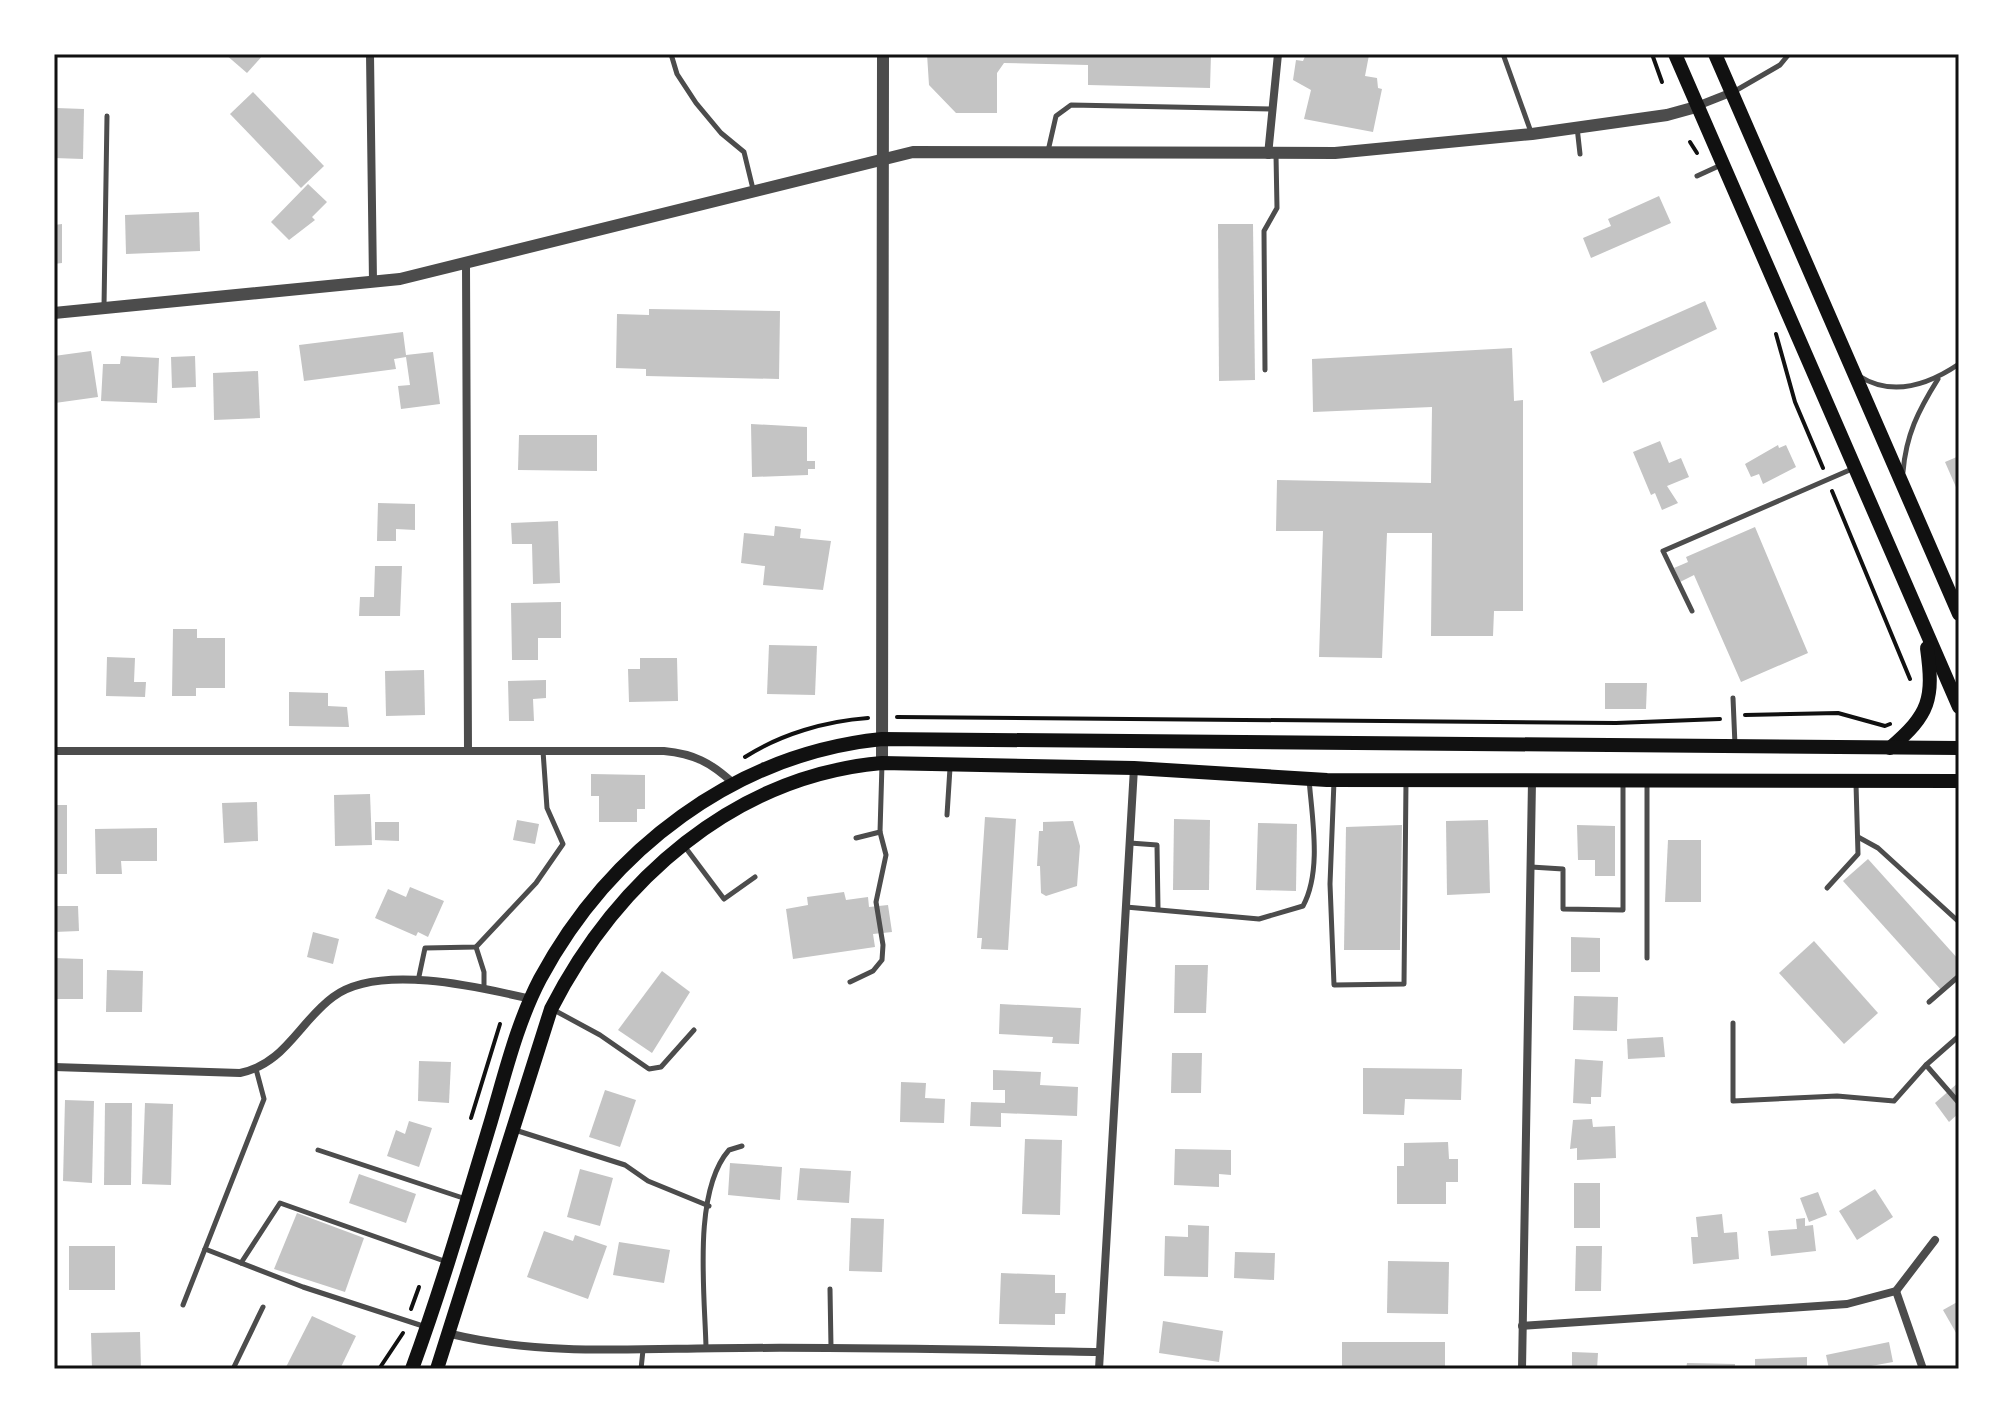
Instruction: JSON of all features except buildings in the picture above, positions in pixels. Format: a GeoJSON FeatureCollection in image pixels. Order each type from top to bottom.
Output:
{"type":"FeatureCollection","features":[{"type":"Feature","properties":{"kind":"main road"},"geometry":{"type":"LineString","coordinates":[[1675,54],[1959,707]]}},
{"type":"Feature","properties":{"kind":"main road"},"geometry":{"type":"LineString","coordinates":[[1715,54],[1959,614]]}},
{"type":"Feature","properties":{"kind":"main road"},"geometry":{"type":"LineString","coordinates":[[1890,748],[1927,708],[1933,687],[1925,632]]}},
{"type":"Feature","properties":{"kind":"main road"},"geometry":{"type":"LineString","coordinates":[[412,1369],[531,999],[575,924],[632,856],[727,778],[846,743],[882,739],[1959,748]]}},
{"type":"Feature","properties":{"kind":"main road"},"geometry":{"type":"LineString","coordinates":[[437,1369],[451,1334],[551,1009],[574,965],[601,926],[682,844],[739,805],[805,779],[853,766],[882,763],[1134,768],[1334,780],[1959,781]]}},
{"type":"Feature","properties":{"kind":"street"},"geometry":{"type":"LineString","coordinates":[[370,54],[373,282]]}},
{"type":"Feature","properties":{"kind":"street"},"geometry":{"type":"LineString","coordinates":[[882,763],[883,54]]}},
{"type":"Feature","properties":{"kind":"street"},"geometry":{"type":"LineString","coordinates":[[1272,155],[1271,109],[1278,54]]}},
{"type":"Feature","properties":{"kind":"street"},"geometry":{"type":"LineString","coordinates":[[54,313],[373,282],[466,264],[913,152],[1272,155],[1403,148],[1667,115],[1730,93]]}},
{"type":"Feature","properties":{"kind":"street"},"geometry":{"type":"LineString","coordinates":[[466,264],[468,751]]}},
{"type":"Feature","properties":{"kind":"street"},"geometry":{"type":"LineString","coordinates":[[54,751],[692,754],[727,778]]}},
{"type":"Feature","properties":{"kind":"street"},"geometry":{"type":"LineString","coordinates":[[1099,1369],[1134,768]]}},
{"type":"Feature","properties":{"kind":"street"},"geometry":{"type":"LineString","coordinates":[[1522,1369],[1532,781]]}},
{"type":"Feature","properties":{"kind":"street"},"geometry":{"type":"LineString","coordinates":[[54,1067],[240,1073],[256,1069],[278,1055],[331,998],[351,986],[390,979],[531,999]]}},
{"type":"Feature","properties":{"kind":"street"},"geometry":{"type":"LineString","coordinates":[[1522,1326],[1847,1304],[1896,1291],[1935,1240]]}},
{"type":"Feature","properties":{"kind":"street"},"geometry":{"type":"LineString","coordinates":[[1896,1291],[1923,1369]]}},
{"type":"Feature","properties":{"kind":"street"},"geometry":{"type":"LineString","coordinates":[[451,1334],[514,1347],[643,1350],[831,1347],[1100,1352]]}},
{"type":"Feature","properties":{"kind":"lane"},"geometry":{"type":"LineString","coordinates":[[671,54],[677,74],[696,103],[721,133],[744,152],[754,190]]}},
{"type":"Feature","properties":{"kind":"lane"},"geometry":{"type":"LineString","coordinates":[[1503,54],[1532,134]]}},
{"type":"Feature","properties":{"kind":"lane"},"geometry":{"type":"LineString","coordinates":[[1730,93],[1780,65],[1789,54]]}},
{"type":"Feature","properties":{"kind":"lane"},"geometry":{"type":"LineString","coordinates":[[1048,153],[1056,116],[1071,105],[1271,109]]}},
{"type":"Feature","properties":{"kind":"lane"},"geometry":{"type":"LineString","coordinates":[[104,308],[107,116]]}},
{"type":"Feature","properties":{"kind":"lane"},"geometry":{"type":"LineString","coordinates":[[1577,126],[1580,154]]}},
{"type":"Feature","properties":{"kind":"lane"},"geometry":{"type":"LineString","coordinates":[[1265,370],[1264,231],[1277,208],[1272,155]]}},
{"type":"Feature","properties":{"kind":"lane"},"geometry":{"type":"LineString","coordinates":[[1697,176],[1721,165]]}},
{"type":"Feature","properties":{"kind":"lane"},"geometry":{"type":"LineString","coordinates":[[1851,371],[1873,385],[1900,389],[1939,378],[1959,364]]}},
{"type":"Feature","properties":{"kind":"lane"},"geometry":{"type":"LineString","coordinates":[[1902,487],[1906,442],[1914,417],[1939,378]]}},
{"type":"Feature","properties":{"kind":"lane"},"geometry":{"type":"LineString","coordinates":[[1692,611],[1663,551],[1853,469]]}},
{"type":"Feature","properties":{"kind":"lane"},"geometry":{"type":"LineString","coordinates":[[1733,698],[1736,747]]}},
{"type":"Feature","properties":{"kind":"lane"},"geometry":{"type":"LineString","coordinates":[[418,982],[425,948],[476,947],[536,883],[563,844],[547,808],[543,751]]}},
{"type":"Feature","properties":{"kind":"lane"},"geometry":{"type":"LineString","coordinates":[[850,982],[873,971],[882,960],[883,945],[876,902],[886,855],[880,832],[882,763]]}},
{"type":"Feature","properties":{"kind":"lane"},"geometry":{"type":"LineString","coordinates":[[947,815],[951,765]]}},
{"type":"Feature","properties":{"kind":"lane"},"geometry":{"type":"LineString","coordinates":[[1126,907],[1259,919],[1303,906],[1311,891],[1313,832],[1309,778]]}},
{"type":"Feature","properties":{"kind":"lane"},"geometry":{"type":"LineString","coordinates":[[1334,780],[1330,884],[1334,985],[1404,984],[1406,780]]}},
{"type":"Feature","properties":{"kind":"lane"},"geometry":{"type":"LineString","coordinates":[[1530,867],[1563,869],[1563,909],[1623,910],[1623,782]]}},
{"type":"Feature","properties":{"kind":"lane"},"geometry":{"type":"LineString","coordinates":[[1647,782],[1647,958]]}},
{"type":"Feature","properties":{"kind":"lane"},"geometry":{"type":"LineString","coordinates":[[1827,888],[1858,854],[1856,783]]}},
{"type":"Feature","properties":{"kind":"lane"},"geometry":{"type":"LineString","coordinates":[[856,838],[880,832]]}},
{"type":"Feature","properties":{"kind":"lane"},"geometry":{"type":"LineString","coordinates":[[1858,837],[1878,848],[1959,922]]}},
{"type":"Feature","properties":{"kind":"lane"},"geometry":{"type":"LineString","coordinates":[[1130,843],[1157,845],[1158,909]]}},
{"type":"Feature","properties":{"kind":"lane"},"geometry":{"type":"LineString","coordinates":[[682,844],[724,899],[755,877]]}},
{"type":"Feature","properties":{"kind":"lane"},"geometry":{"type":"LineString","coordinates":[[476,947],[484,972],[484,990]]}},
{"type":"Feature","properties":{"kind":"lane"},"geometry":{"type":"LineString","coordinates":[[1929,1002],[1959,976]]}},
{"type":"Feature","properties":{"kind":"lane"},"geometry":{"type":"LineString","coordinates":[[551,1009],[600,1035],[649,1069],[661,1067],[694,1030]]}},
{"type":"Feature","properties":{"kind":"lane"},"geometry":{"type":"LineString","coordinates":[[1733,1023],[1733,1101],[1837,1096],[1894,1101],[1926,1065],[1959,1036]]}},
{"type":"Feature","properties":{"kind":"lane"},"geometry":{"type":"LineString","coordinates":[[1926,1065],[1959,1103]]}},
{"type":"Feature","properties":{"kind":"lane"},"geometry":{"type":"LineString","coordinates":[[183,1305],[264,1099],[256,1069]]}},
{"type":"Feature","properties":{"kind":"lane"},"geometry":{"type":"LineString","coordinates":[[514,1129],[625,1165],[648,1181],[709,1206]]}},
{"type":"Feature","properties":{"kind":"lane"},"geometry":{"type":"LineString","coordinates":[[706,1348],[701,1247],[724,1156],[742,1146]]}},
{"type":"Feature","properties":{"kind":"lane"},"geometry":{"type":"LineString","coordinates":[[318,1150],[467,1199]]}},
{"type":"Feature","properties":{"kind":"lane"},"geometry":{"type":"LineString","coordinates":[[241,1263],[280,1203],[448,1262]]}},
{"type":"Feature","properties":{"kind":"lane"},"geometry":{"type":"LineString","coordinates":[[205,1249],[427,1327]]}},
{"type":"Feature","properties":{"kind":"lane"},"geometry":{"type":"LineString","coordinates":[[830,1289],[831,1347]]}},
{"type":"Feature","properties":{"kind":"lane"},"geometry":{"type":"LineString","coordinates":[[233,1369],[263,1307]]}},
{"type":"Feature","properties":{"kind":"lane"},"geometry":{"type":"LineString","coordinates":[[641,1369],[643,1350]]}},
{"type":"Feature","properties":{"kind":"path"},"geometry":{"type":"LineString","coordinates":[[1652,54],[1662,82]]}},
{"type":"Feature","properties":{"kind":"path"},"geometry":{"type":"LineString","coordinates":[[1690,142],[1707,172]]}},
{"type":"Feature","properties":{"kind":"path"},"geometry":{"type":"LineString","coordinates":[[1774,328],[1795,402],[1910,684]]}},
{"type":"Feature","properties":{"kind":"path"},"geometry":{"type":"LineString","coordinates":[[727,778],[760,748],[835,720],[1616,723],[1702,722],[1755,713],[1838,713],[1885,726],[1893,722]]}},
{"type":"Feature","properties":{"kind":"path"},"geometry":{"type":"LineString","coordinates":[[468,1130],[495,1034],[513,995]]}},
{"type":"Feature","properties":{"kind":"path"},"geometry":{"type":"LineString","coordinates":[[379,1369],[401,1338],[430,1255]]}}]}
